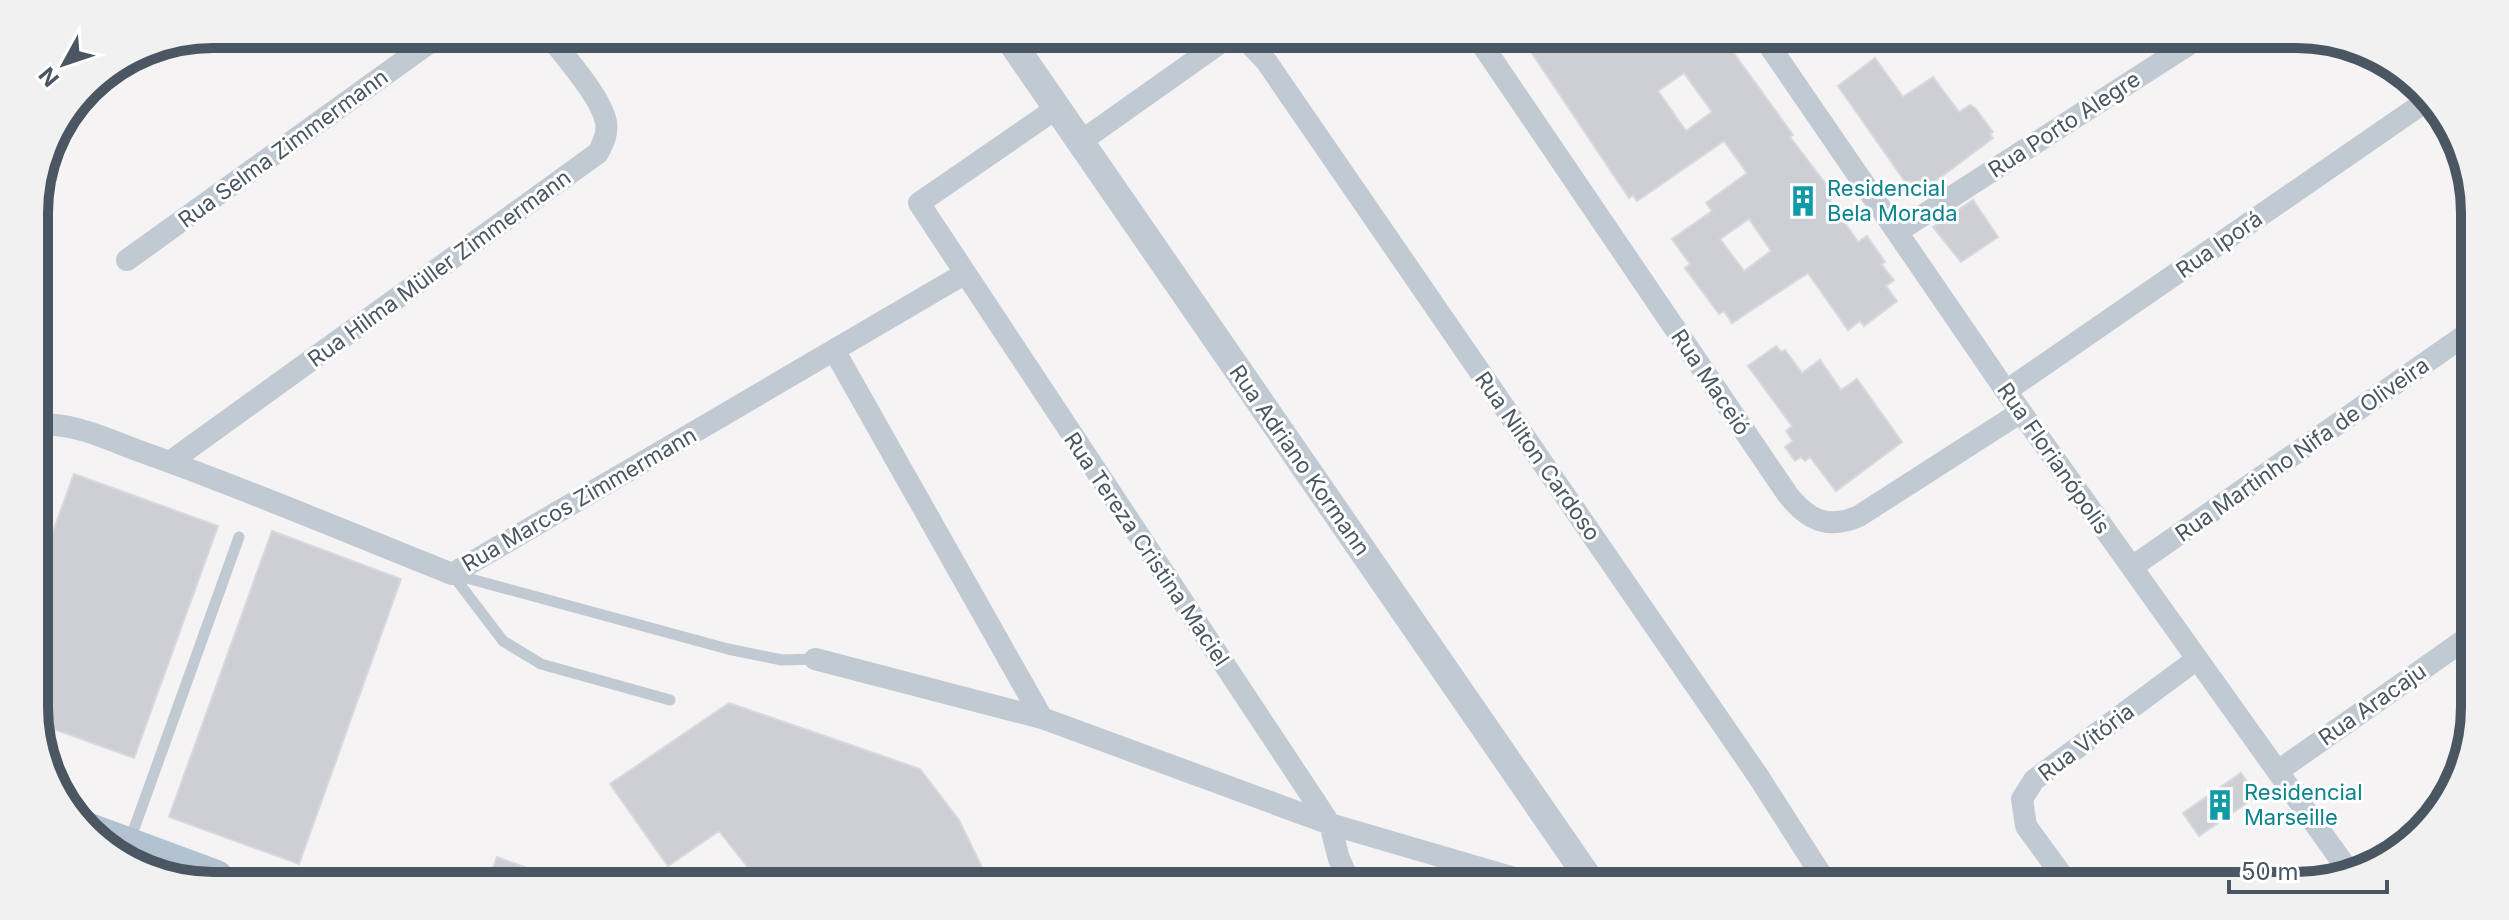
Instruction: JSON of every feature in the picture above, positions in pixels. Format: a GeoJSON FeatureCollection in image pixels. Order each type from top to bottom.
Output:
{"type":"FeatureCollection","features":[{"type":"Feature","properties":{"kind":"main road"},"geometry":{"type":"LineString","coordinates":[[114,839],[203,872]]}},
{"type":"Feature","properties":{"kind":"street","name":"Rua Selma Zimmermann"},"geometry":{"type":"LineString","coordinates":[[127,260],[422,48]]}},
{"type":"Feature","properties":{"kind":"street","name":"Rua Hilma Müller Zimmermann"},"geometry":{"type":"LineString","coordinates":[[170,462],[598,153],[605,138],[606,122],[591,93],[559,48]]}},
{"type":"Feature","properties":{"kind":"street","name":"Rua Adriano Kormann"},"geometry":{"type":"LineString","coordinates":[[1016,48],[1584,872]]}},
{"type":"Feature","properties":{"kind":"street"},"geometry":{"type":"LineString","coordinates":[[1080,142],[1213,48]]}},
{"type":"Feature","properties":{"kind":"street","name":"Rua Nilton Cardoso"},"geometry":{"type":"LineString","coordinates":[[1254,48],[1266,61],[1758,776],[1819,872]]}},
{"type":"Feature","properties":{"kind":"street","name":"Rua Maceió"},"geometry":{"type":"LineString","coordinates":[[1484,48],[1788,495],[1804,513],[1832,524],[1859,516],[2021,412]]}},
{"type":"Feature","properties":{"kind":"street","name":"Rua Florianópolis"},"geometry":{"type":"LineString","coordinates":[[1778,48],[1897,232],[2006,391],[2344,864]]}},
{"type":"Feature","properties":{"kind":"street","name":"Rua Porto Alegre"},"geometry":{"type":"LineString","coordinates":[[1897,232],[2183,48]]}},
{"type":"Feature","properties":{"kind":"street","name":"Rua Iporá"},"geometry":{"type":"LineString","coordinates":[[2006,391],[2421,105]]}},
{"type":"Feature","properties":{"kind":"street","name":"Rua Tereza Cristina Maciel"},"geometry":{"type":"LineString","coordinates":[[1057,108],[919,203],[1330,824],[1345,872]]}},
{"type":"Feature","properties":{"kind":"street","name":"Rua Marcos Zimmermann"},"geometry":{"type":"LineString","coordinates":[[48,424],[85,432],[170,462],[452,574],[964,274]]}},
{"type":"Feature","properties":{"kind":"street","name":"Rua Martinho Nifa de Oliveira"},"geometry":{"type":"LineString","coordinates":[[2132,567],[2461,338]]}},
{"type":"Feature","properties":{"kind":"street"},"geometry":{"type":"LineString","coordinates":[[834,350],[1042,718]]}},
{"type":"Feature","properties":{"kind":"street","name":"Rua Aracaju"},"geometry":{"type":"LineString","coordinates":[[2278,771],[2461,642]]}},
{"type":"Feature","properties":{"kind":"street"},"geometry":{"type":"LineString","coordinates":[[815,659],[1042,718],[1330,824],[1494,872]]}},
{"type":"Feature","properties":{"kind":"street","name":"Rua Vitória"},"geometry":{"type":"LineString","coordinates":[[2060,872],[2026,826],[2022,799],[2034,780],[2197,659]]}},
{"type":"Feature","properties":{"kind":"lane"},"geometry":{"type":"LineString","coordinates":[[129,844],[239,537]]}},
{"type":"Feature","properties":{"kind":"lane"},"geometry":{"type":"LineString","coordinates":[[452,574],[728,649],[782,660],[815,659]]}},
{"type":"Feature","properties":{"kind":"lane"},"geometry":{"type":"LineString","coordinates":[[452,574],[503,641],[541,664],[670,700]]}},
{"type":"Feature","properties":{"kind":"building"},"geometry":{"type":"Polygon","coordinates":[[[1528,48],[1730,48],[1793,135],[1790,137],[1835,196],[1829,200],[1858,242],[1867,236],[1885,262],[1881,264],[1894,280],[1886,286],[1897,301],[1864,326],[1860,321],[1848,330],[1808,273],[1732,323],[1724,311],[1719,314],[1685,268],[1690,264],[1672,239],[1712,211],[1706,203],[1747,173],[1724,141],[1637,201],[1633,195],[1629,198],[1528,48]],[[1684,73],[1658,91],[1686,131],[1712,112],[1684,73]],[[1749,219],[1720,239],[1744,271],[1771,251],[1749,219]]]}},
{"type":"Feature","properties":{"kind":"building"},"geometry":{"type":"Polygon","coordinates":[[[1875,58],[1903,97],[1933,77],[1959,112],[1970,105],[1975,108],[1993,132],[1990,134],[1993,138],[1930,185],[1927,181],[1916,189],[1910,181],[1906,183],[1838,86],[1875,58]]]}},
{"type":"Feature","properties":{"kind":"building"},"geometry":{"type":"Polygon","coordinates":[[[1973,200],[1998,237],[1961,262],[1933,227],[1973,200]]]}},
{"type":"Feature","properties":{"kind":"building"},"geometry":{"type":"Polygon","coordinates":[[[1776,346],[1781,352],[1785,350],[1802,373],[1820,360],[1841,390],[1857,379],[1902,442],[1836,491],[1810,457],[1805,461],[1801,457],[1795,461],[1785,447],[1793,441],[1786,431],[1792,426],[1748,366],[1776,346]]]}},
{"type":"Feature","properties":{"kind":"building"},"geometry":{"type":"Polygon","coordinates":[[[74,474],[218,526],[134,758],[49,727],[48,545],[74,474]]]}},
{"type":"Feature","properties":{"kind":"building"},"geometry":{"type":"Polygon","coordinates":[[[272,531],[401,579],[299,864],[169,817],[272,531]]]}},
{"type":"Feature","properties":{"kind":"building"},"geometry":{"type":"Polygon","coordinates":[[[729,703],[920,769],[959,820],[984,872],[751,872],[719,831],[668,866],[610,784],[729,703]]]}},
{"type":"Feature","properties":{"kind":"building","name":"Residencial Marseille"},"geometry":{"type":"Polygon","coordinates":[[[2241,773],[2257,796],[2199,836],[2183,813],[2241,773]]]}},
{"type":"Feature","properties":{"kind":"building"},"geometry":{"type":"Polygon","coordinates":[[[497,857],[538,872],[491,872],[497,857]]]}},
{"type":"Feature","properties":{"kind":"place","name":"Residencial Bela Morada"},"geometry":{"type":"Point","coordinates":[1803,201]}},
{"type":"Feature","properties":{"kind":"place","name":"Residencial Marseille"},"geometry":{"type":"Point","coordinates":[2220,805]}}]}
